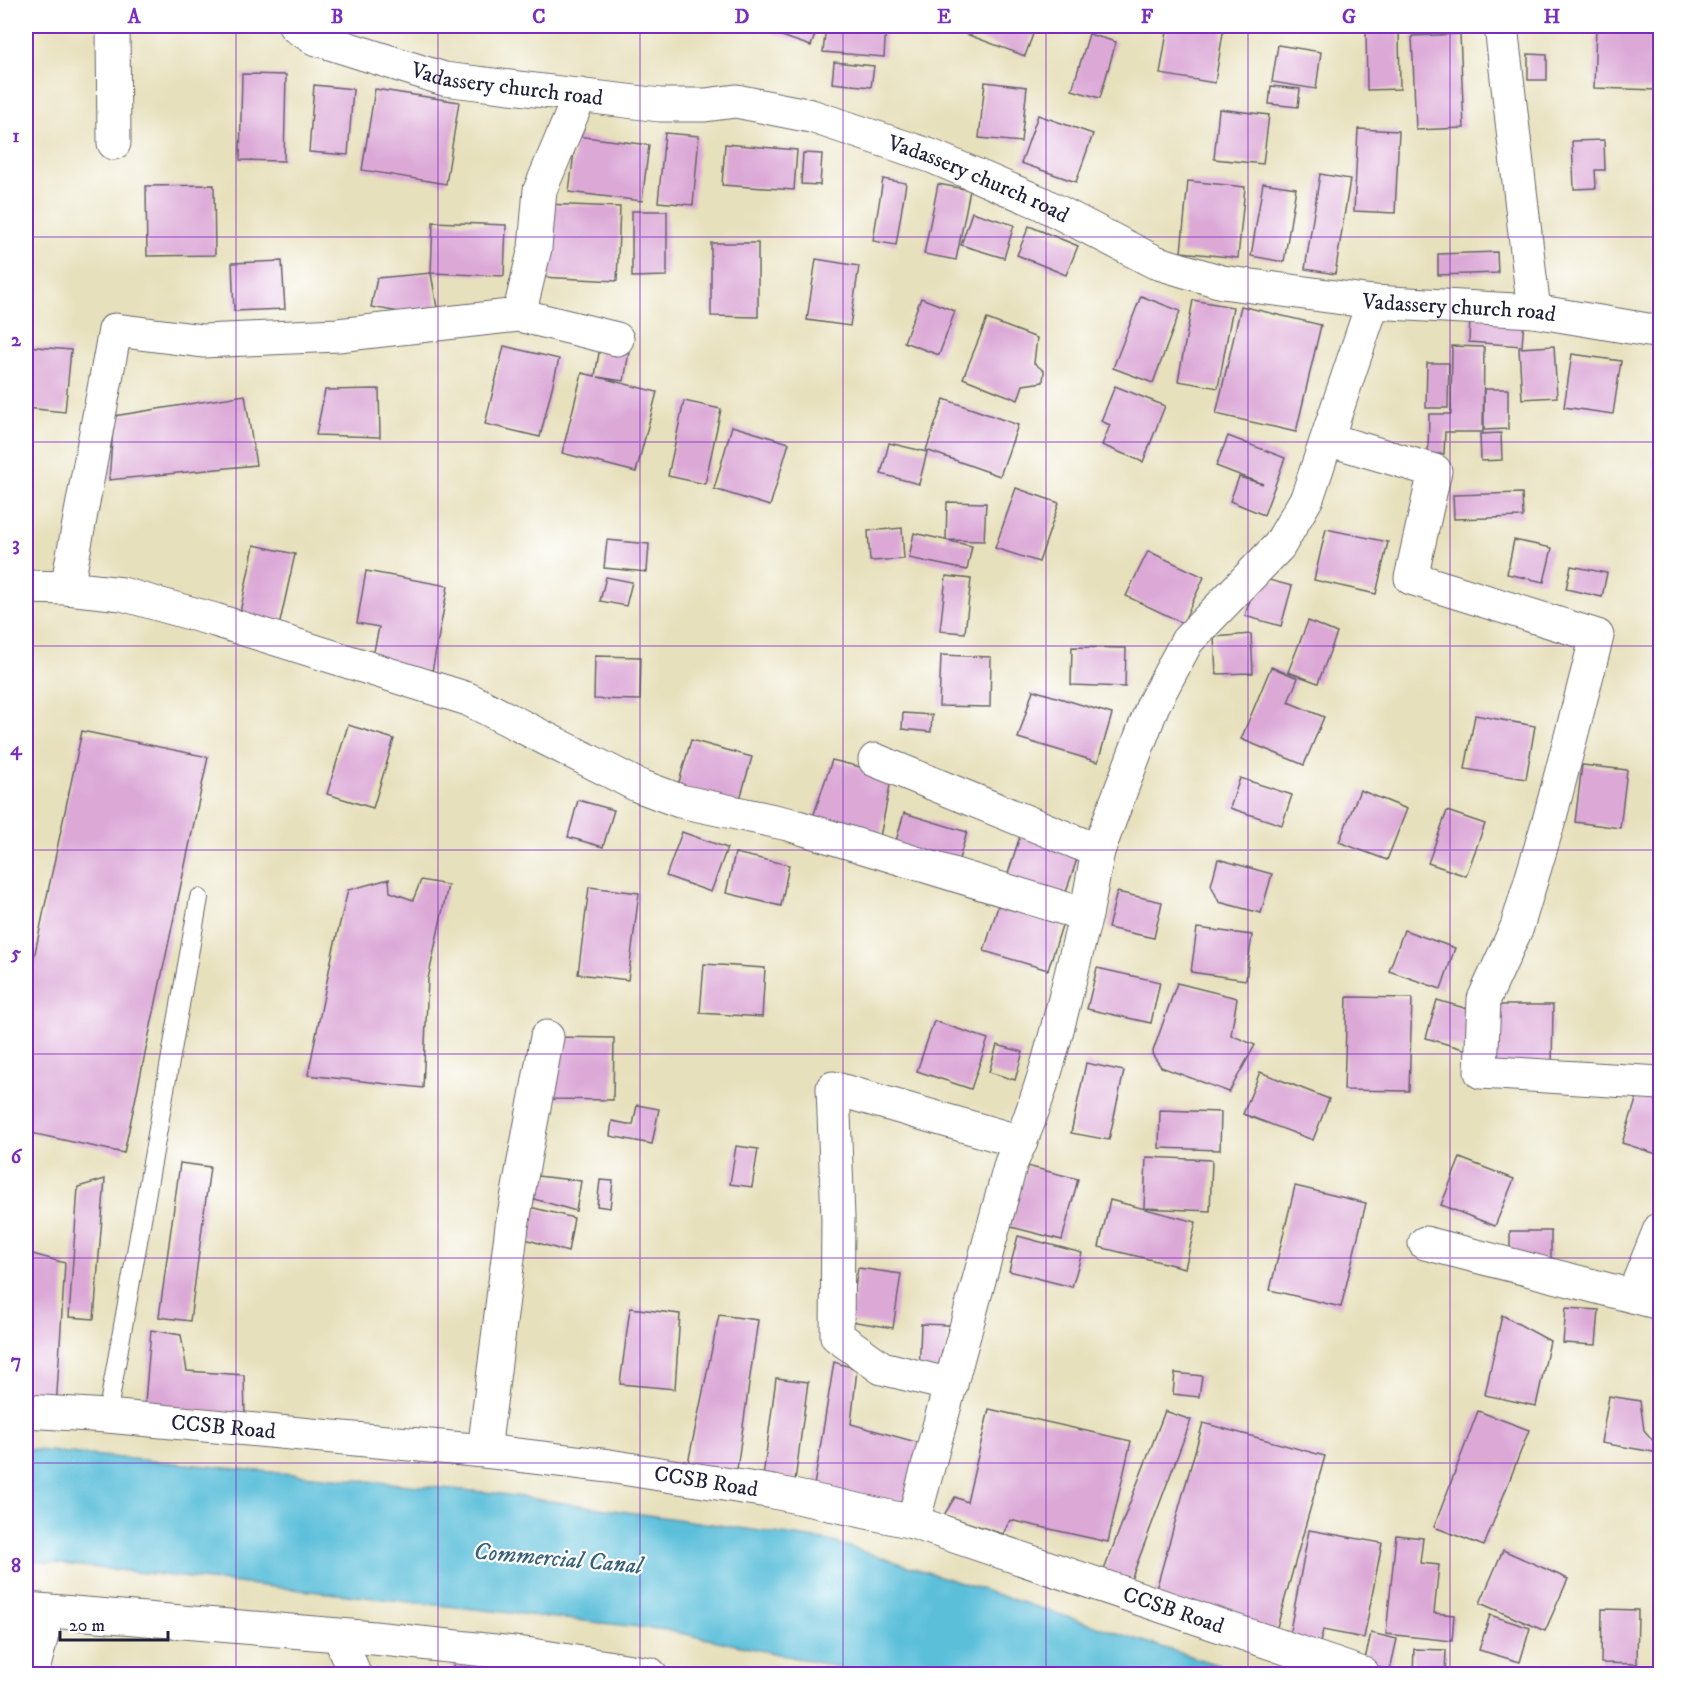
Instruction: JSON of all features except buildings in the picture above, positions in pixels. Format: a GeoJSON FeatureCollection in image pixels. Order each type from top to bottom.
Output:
{"type":"FeatureCollection","features":[{"type":"Feature","properties":{"kind":"street"},"geometry":{"type":"LineString","coordinates":[[113,26],[114,142]]}},
{"type":"Feature","properties":{"kind":"street","name":"Vadassery church road"},"geometry":{"type":"LineString","coordinates":[[295,26],[314,38],[444,79],[660,105],[705,105],[736,101],[811,116],[931,156],[1041,202],[1155,262],[1222,282],[1373,302],[1533,312],[1660,332]]}},
{"type":"Feature","properties":{"kind":"street"},"geometry":{"type":"LineString","coordinates":[[1501,26],[1533,312]]}},
{"type":"Feature","properties":{"kind":"street"},"geometry":{"type":"LineString","coordinates":[[519,315],[535,248],[540,190],[580,95]]}},
{"type":"Feature","properties":{"kind":"street"},"geometry":{"type":"LineString","coordinates":[[914,1522],[1011,1162],[1021,1142],[1043,1077],[1086,915],[1098,851],[1153,705],[1187,641],[1279,546],[1307,498],[1373,302]]}},
{"type":"Feature","properties":{"kind":"street"},"geometry":{"type":"LineString","coordinates":[[67,588],[115,330],[203,341],[338,335],[519,315],[617,339]]}},
{"type":"Feature","properties":{"kind":"street"},"geometry":{"type":"LineString","coordinates":[[1327,439],[1435,471],[1411,578],[1597,636],[1550,817],[1517,927],[1484,999],[1481,1072],[1660,1083]]}},
{"type":"Feature","properties":{"kind":"street"},"geometry":{"type":"LineString","coordinates":[[26,587],[67,588],[122,594],[194,614],[468,699],[638,785],[680,801],[788,824],[1086,915]]}},
{"type":"Feature","properties":{"kind":"street"},"geometry":{"type":"LineString","coordinates":[[874,760],[1098,851]]}},
{"type":"Feature","properties":{"kind":"street"},"geometry":{"type":"LineString","coordinates":[[484,1451],[512,1226],[547,1037]]}},
{"type":"Feature","properties":{"kind":"street"},"geometry":{"type":"LineString","coordinates":[[951,1385],[882,1368],[837,1336],[838,1218],[833,1088],[1021,1142]]}},
{"type":"Feature","properties":{"kind":"street"},"geometry":{"type":"LineString","coordinates":[[1425,1243],[1647,1300],[1660,1229]]}},
{"type":"Feature","properties":{"kind":"street","name":"CCSB Road"},"geometry":{"type":"LineString","coordinates":[[26,1411],[107,1416],[484,1451],[609,1466],[762,1490],[914,1522],[1363,1674]]}},
{"type":"Feature","properties":{"kind":"street"},"geometry":{"type":"LineString","coordinates":[[32,1674],[37,1610],[532,1655],[650,1674]]}},
{"type":"Feature","properties":{"kind":"street"},"geometry":{"type":"LineString","coordinates":[[340,1636],[354,1674]]}},
{"type":"Feature","properties":{"kind":"lane"},"geometry":{"type":"LineString","coordinates":[[107,1416],[199,898]]}},
{"type":"Feature","properties":{"kind":"water","name":"Commercial Canal"},"geometry":{"type":"Polygon","coordinates":[[[26,1449],[494,1493],[830,1541],[1246,1674],[871,1674],[666,1630],[26,1560],[26,1449]]]}}]}
